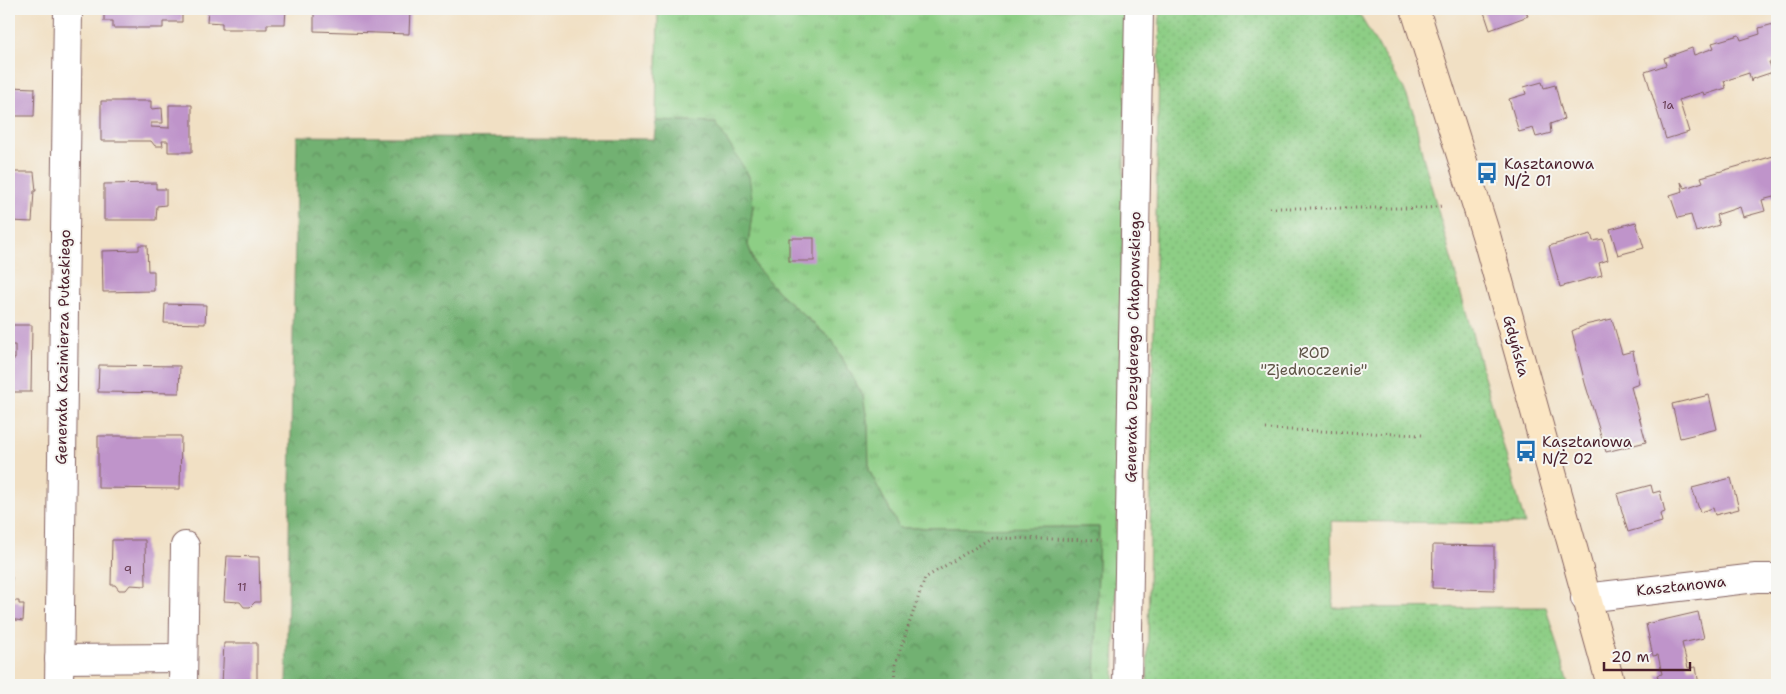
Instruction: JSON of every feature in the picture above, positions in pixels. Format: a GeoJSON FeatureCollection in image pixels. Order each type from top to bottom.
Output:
{"type":"FeatureCollection","features":[{"type":"Feature","properties":{"kind":"street","name":"Generała Kazimierza Pułaskiego"},"geometry":{"type":"LineString","coordinates":[[59,685],[68,9]]}},
{"type":"Feature","properties":{"kind":"street","name":"Generała Dezyderego Chłapowskiego"},"geometry":{"type":"LineString","coordinates":[[1127,685],[1139,9]]}},
{"type":"Feature","properties":{"kind":"street","name":"Gdyńska"},"geometry":{"type":"LineString","coordinates":[[1415,9],[1486,235],[1585,598],[1611,685]]}},
{"type":"Feature","properties":{"kind":"street"},"geometry":{"type":"LineString","coordinates":[[183,685],[185,546]]}},
{"type":"Feature","properties":{"kind":"street","name":"Kasztanowa"},"geometry":{"type":"LineString","coordinates":[[1585,598],[1756,578],[1777,578]]}},
{"type":"Feature","properties":{"kind":"street"},"geometry":{"type":"LineString","coordinates":[[59,659],[183,658]]}},
{"type":"Feature","properties":{"kind":"path"},"geometry":{"type":"LineString","coordinates":[[1270,208],[1428,208],[1442,206]]}},
{"type":"Feature","properties":{"kind":"path"},"geometry":{"type":"LineString","coordinates":[[1266,429],[1424,435]]}},
{"type":"Feature","properties":{"kind":"path"},"geometry":{"type":"LineString","coordinates":[[894,685],[894,665],[925,578],[991,538],[1130,541]]}},
{"type":"Feature","properties":{"kind":"green space"},"geometry":{"type":"Polygon","coordinates":[[[658,9],[1127,9],[1114,685],[1095,685],[1099,527],[899,528],[869,470],[868,426],[863,396],[832,340],[778,292],[756,267],[748,245],[753,205],[716,123],[656,121],[658,9]]]}},
{"type":"Feature","properties":{"kind":"green space","name":"ROD \"Zjednoczenie\""},"geometry":{"type":"Polygon","coordinates":[[[1160,9],[1356,9],[1404,89],[1414,114],[1422,153],[1525,524],[1331,521],[1333,608],[1546,607],[1568,685],[1147,685],[1160,9]]]}},
{"type":"Feature","properties":{"kind":"green space"},"geometry":{"type":"Polygon","coordinates":[[[656,121],[716,123],[749,176],[753,205],[748,245],[756,267],[778,292],[832,340],[863,396],[868,426],[869,470],[899,528],[1099,527],[1095,685],[925,685],[903,682],[890,685],[286,685],[297,136],[654,139],[656,121]]]}},
{"type":"Feature","properties":{"kind":"building"},"geometry":{"type":"Polygon","coordinates":[[[104,9],[182,9],[182,22],[163,22],[163,28],[113,28],[113,21],[104,21],[104,9]]]}},
{"type":"Feature","properties":{"kind":"building"},"geometry":{"type":"Polygon","coordinates":[[[208,9],[286,9],[285,24],[267,24],[267,29],[222,29],[222,23],[207,22],[208,9]]]}},
{"type":"Feature","properties":{"kind":"building"},"geometry":{"type":"Polygon","coordinates":[[[314,9],[410,9],[409,34],[314,31],[314,9]]]}},
{"type":"Feature","properties":{"kind":"building"},"geometry":{"type":"Polygon","coordinates":[[[1483,9],[1525,9],[1528,16],[1490,30],[1483,9]]]}},
{"type":"Feature","properties":{"kind":"building"},"geometry":{"type":"Polygon","coordinates":[[[1777,23],[1777,60],[1769,62],[1773,72],[1752,79],[1751,82],[1749,73],[1724,81],[1726,88],[1704,95],[1703,92],[1679,100],[1689,132],[1666,139],[1645,72],[1666,65],[1664,58],[1692,48],[1694,55],[1714,48],[1712,43],[1739,35],[1741,40],[1760,34],[1759,28],[1777,23]]]}},
{"type":"Feature","properties":{"kind":"building"},"geometry":{"type":"Polygon","coordinates":[[[1542,82],[1544,88],[1555,85],[1564,119],[1550,124],[1551,133],[1536,137],[1533,128],[1519,132],[1509,99],[1526,94],[1524,87],[1542,82]]]}},
{"type":"Feature","properties":{"kind":"building"},"geometry":{"type":"Polygon","coordinates":[[[10,87],[35,88],[34,116],[9,116],[10,87]]]}},
{"type":"Feature","properties":{"kind":"building"},"geometry":{"type":"Polygon","coordinates":[[[101,101],[151,101],[151,109],[162,108],[163,123],[151,123],[151,127],[169,128],[169,105],[192,105],[192,152],[168,152],[168,141],[162,141],[163,146],[155,146],[151,141],[101,141],[101,101]]]}},
{"type":"Feature","properties":{"kind":"building"},"geometry":{"type":"Polygon","coordinates":[[[1777,155],[1777,196],[1762,200],[1765,211],[1743,217],[1740,207],[1716,215],[1719,225],[1696,232],[1691,215],[1678,218],[1670,195],[1683,191],[1681,182],[1685,188],[1703,182],[1701,177],[1777,155]]]}},
{"type":"Feature","properties":{"kind":"building"},"geometry":{"type":"Polygon","coordinates":[[[12,172],[34,172],[36,191],[34,191],[32,222],[11,221],[12,172]]]}},
{"type":"Feature","properties":{"kind":"building"},"geometry":{"type":"Polygon","coordinates":[[[156,183],[156,189],[166,189],[166,205],[157,206],[156,220],[104,220],[104,184],[156,183]]]}},
{"type":"Feature","properties":{"kind":"building"},"geometry":{"type":"Polygon","coordinates":[[[1636,222],[1644,248],[1618,255],[1610,229],[1636,222]]]}},
{"type":"Feature","properties":{"kind":"building"},"geometry":{"type":"Polygon","coordinates":[[[1591,234],[1593,241],[1603,239],[1608,260],[1599,263],[1602,275],[1560,287],[1549,246],[1591,234]]]}},
{"type":"Feature","properties":{"kind":"building"},"geometry":{"type":"Polygon","coordinates":[[[789,238],[814,238],[814,261],[789,261],[789,238]]]}},
{"type":"Feature","properties":{"kind":"building"},"geometry":{"type":"Polygon","coordinates":[[[139,245],[147,245],[148,271],[154,271],[154,291],[103,292],[102,251],[139,250],[139,245]]]}},
{"type":"Feature","properties":{"kind":"building"},"geometry":{"type":"Polygon","coordinates":[[[165,304],[206,305],[205,324],[164,323],[165,304]]]}},
{"type":"Feature","properties":{"kind":"building"},"geometry":{"type":"Polygon","coordinates":[[[1612,319],[1622,354],[1633,351],[1639,384],[1631,387],[1646,442],[1606,452],[1585,383],[1572,331],[1585,325],[1612,319]]]}},
{"type":"Feature","properties":{"kind":"building"},"geometry":{"type":"Polygon","coordinates":[[[9,325],[32,325],[31,392],[9,392],[9,359],[15,359],[15,345],[9,345],[9,325]]]}},
{"type":"Feature","properties":{"kind":"building"},"geometry":{"type":"Polygon","coordinates":[[[99,365],[180,366],[179,393],[98,392],[99,365]]]}},
{"type":"Feature","properties":{"kind":"building"},"geometry":{"type":"Polygon","coordinates":[[[1709,395],[1717,429],[1680,438],[1672,404],[1709,395]]]}},
{"type":"Feature","properties":{"kind":"building"},"geometry":{"type":"Polygon","coordinates":[[[98,436],[181,436],[180,489],[98,488],[98,436]]]}},
{"type":"Feature","properties":{"kind":"building"},"geometry":{"type":"Polygon","coordinates":[[[1731,478],[1739,509],[1715,515],[1713,508],[1700,512],[1692,488],[1731,478]]]}},
{"type":"Feature","properties":{"kind":"building"},"geometry":{"type":"Polygon","coordinates":[[[1651,485],[1653,493],[1660,491],[1665,512],[1660,514],[1662,522],[1628,532],[1617,494],[1651,485]]]}},
{"type":"Feature","properties":{"kind":"building"},"geometry":{"type":"Polygon","coordinates":[[[112,540],[145,540],[146,586],[130,585],[126,590],[119,590],[115,585],[111,585],[112,540]]]}},
{"type":"Feature","properties":{"kind":"building"},"geometry":{"type":"Polygon","coordinates":[[[1433,545],[1494,546],[1494,590],[1432,588],[1433,545]]]}},
{"type":"Feature","properties":{"kind":"building"},"geometry":{"type":"Polygon","coordinates":[[[227,556],[259,557],[260,602],[255,602],[250,607],[244,607],[240,602],[224,601],[227,556]]]}},
{"type":"Feature","properties":{"kind":"building"},"geometry":{"type":"Polygon","coordinates":[[[9,577],[12,577],[10,598],[9,598],[9,577]]]}},
{"type":"Feature","properties":{"kind":"building"},"geometry":{"type":"Polygon","coordinates":[[[9,601],[19,601],[19,604],[24,604],[23,621],[9,619],[9,601]]]}},
{"type":"Feature","properties":{"kind":"building"},"geometry":{"type":"Polygon","coordinates":[[[1698,612],[1704,638],[1682,643],[1688,668],[1696,667],[1699,685],[1660,685],[1657,675],[1662,674],[1658,655],[1653,656],[1646,624],[1698,612]]]}},
{"type":"Feature","properties":{"kind":"building"},"geometry":{"type":"Polygon","coordinates":[[[224,643],[257,643],[257,685],[222,685],[224,643]]]}},
{"type":"Feature","properties":{"kind":"place","name":"Kasztanowa N/Ż 01"},"geometry":{"type":"Point","coordinates":[1487,173]}},
{"type":"Feature","properties":{"kind":"place","name":"Kasztanowa N/Ż 02"},"geometry":{"type":"Point","coordinates":[1526,451]}}]}
